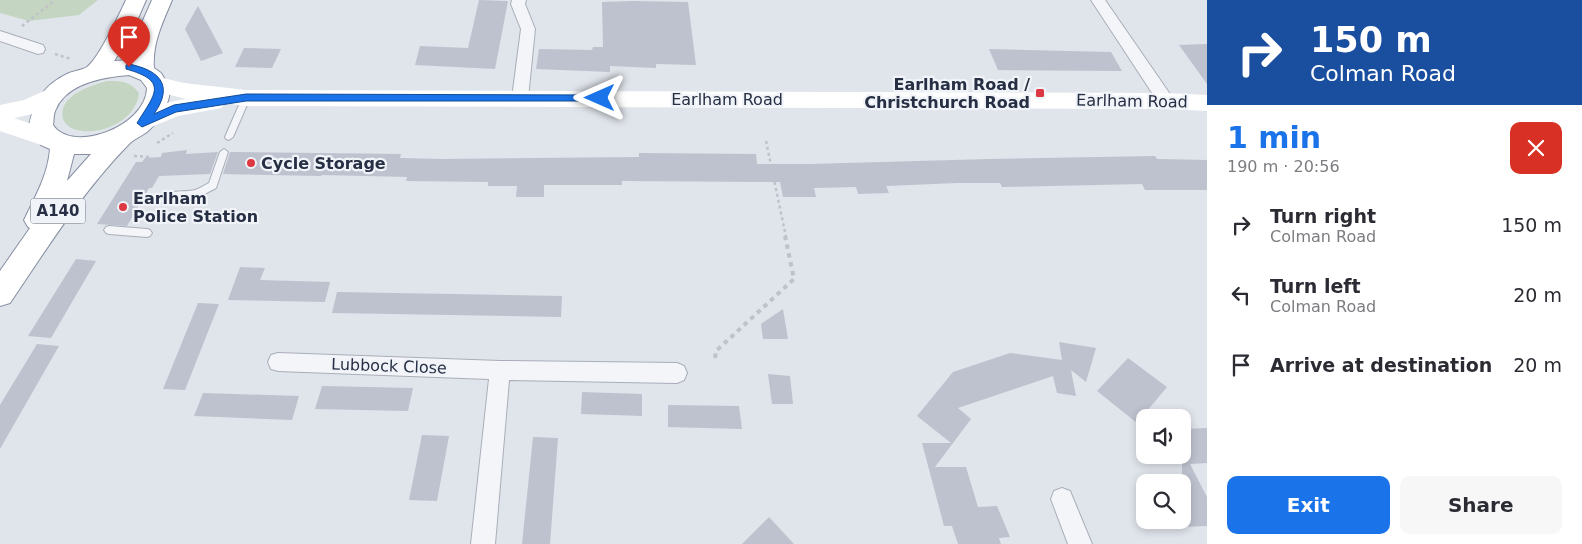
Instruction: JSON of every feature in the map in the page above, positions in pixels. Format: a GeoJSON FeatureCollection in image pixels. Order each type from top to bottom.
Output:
{"type":"FeatureCollection","features":[{"type":"Feature","properties":{"kind":"highway"},"geometry":{"type":"LineString","coordinates":[[96,71],[118,39],[136,0]]}},
{"type":"Feature","properties":{"kind":"highway","name":"A140"},"geometry":{"type":"LineString","coordinates":[[0,293],[53,217],[87,175],[133,138],[153,108],[158,96],[142,62],[143,48],[162,0]]}},
{"type":"Feature","properties":{"kind":"highway","name":"A140"},"geometry":{"type":"LineString","coordinates":[[0,293],[59,172],[62,160],[56,141],[42,126],[44,110],[55,94],[70,83],[96,71],[129,67],[151,78]]}},
{"type":"Feature","properties":{"kind":"highway"},"geometry":{"type":"LineString","coordinates":[[56,141],[88,145],[133,138]]}},
{"type":"Feature","properties":{"kind":"main road","name":"Earlham Road"},"geometry":{"type":"LineString","coordinates":[[151,78],[184,91],[246,98],[1166,101],[1207,103]]}},
{"type":"Feature","properties":{"kind":"main road"},"geometry":{"type":"LineString","coordinates":[[0,113],[29,107],[55,94]]}},
{"type":"Feature","properties":{"kind":"main road","name":"Earlham Road"},"geometry":{"type":"LineString","coordinates":[[133,138],[174,109],[246,98]]}},
{"type":"Feature","properties":{"kind":"main road"},"geometry":{"type":"LineString","coordinates":[[0,122],[56,141]]}},
{"type":"Feature","properties":{"kind":"street"},"geometry":{"type":"LineString","coordinates":[[519,0],[518,4],[528,29],[520,98]]}},
{"type":"Feature","properties":{"kind":"street"},"geometry":{"type":"LineString","coordinates":[[1098,0],[1126,38],[1144,70],[1166,101]]}},
{"type":"Feature","properties":{"kind":"street"},"geometry":{"type":"LineString","coordinates":[[3,37],[38,49]]}},
{"type":"Feature","properties":{"kind":"street","name":"Lubbock Close"},"geometry":{"type":"LineString","coordinates":[[278,362],[500,370],[676,373]]}},
{"type":"Feature","properties":{"kind":"street"},"geometry":{"type":"LineString","coordinates":[[483,544],[500,370]]}},
{"type":"Feature","properties":{"kind":"street"},"geometry":{"type":"LineString","coordinates":[[1062,499],[1080,544]]}},
{"type":"Feature","properties":{"kind":"lane"},"geometry":{"type":"LineString","coordinates":[[229,138],[246,98]]}},
{"type":"Feature","properties":{"kind":"lane"},"geometry":{"type":"LineString","coordinates":[[165,200],[177,194],[197,194],[213,185],[224,152]]}},
{"type":"Feature","properties":{"kind":"lane"},"geometry":{"type":"LineString","coordinates":[[109,230],[147,233]]}},
{"type":"Feature","properties":{"kind":"path"},"geometry":{"type":"LineString","coordinates":[[3,37],[55,0]]}},
{"type":"Feature","properties":{"kind":"path"},"geometry":{"type":"LineString","coordinates":[[133,138],[151,157]]}},
{"type":"Feature","properties":{"kind":"path"},"geometry":{"type":"LineString","coordinates":[[715,358],[716,351],[794,279],[766,141]]}},
{"type":"Feature","properties":{"kind":"green space"},"geometry":{"type":"Polygon","coordinates":[[[0,0],[98,0],[79,15],[29,21],[0,13],[0,0]]]}},
{"type":"Feature","properties":{"kind":"green space"},"geometry":{"type":"Polygon","coordinates":[[[108,81],[125,82],[139,93],[137,103],[132,111],[115,125],[105,129],[84,131],[68,126],[63,119],[63,111],[65,104],[70,98],[93,85],[108,81]]]}},
{"type":"Feature","properties":{"kind":"building"},"geometry":{"type":"Polygon","coordinates":[[[479,0],[508,1],[495,69],[415,65],[420,46],[468,48],[479,0]]]}},
{"type":"Feature","properties":{"kind":"building"},"geometry":{"type":"Polygon","coordinates":[[[602,2],[688,2],[696,65],[656,64],[656,68],[610,66],[610,72],[536,69],[539,49],[592,50],[593,47],[603,47],[602,2]]]}},
{"type":"Feature","properties":{"kind":"building"},"geometry":{"type":"Polygon","coordinates":[[[198,6],[223,53],[201,61],[185,29],[198,6]]]}},
{"type":"Feature","properties":{"kind":"building"},"geometry":{"type":"Polygon","coordinates":[[[1207,44],[1207,84],[1179,45],[1207,44]]]}},
{"type":"Feature","properties":{"kind":"building"},"geometry":{"type":"Polygon","coordinates":[[[244,48],[281,49],[272,68],[235,67],[244,48]]]}},
{"type":"Feature","properties":{"kind":"building"},"geometry":{"type":"Polygon","coordinates":[[[989,49],[1111,52],[1122,71],[998,70],[989,49]]]}},
{"type":"Feature","properties":{"kind":"building","name":"Earlham Police Station"},"geometry":{"type":"Polygon","coordinates":[[[187,150],[186,154],[218,152],[210,174],[159,176],[152,188],[149,188],[127,226],[97,224],[136,162],[142,162],[145,158],[161,157],[162,153],[187,150]]]}},
{"type":"Feature","properties":{"kind":"building"},"geometry":{"type":"Polygon","coordinates":[[[230,152],[401,154],[400,158],[442,159],[639,157],[639,153],[756,154],[757,164],[1155,156],[1157,159],[1207,160],[1207,190],[1145,190],[1142,184],[1002,187],[1000,183],[957,183],[886,186],[889,193],[858,194],[856,187],[814,188],[816,197],[783,197],[780,182],[622,181],[622,185],[544,185],[544,197],[516,197],[517,186],[488,186],[488,182],[406,181],[407,177],[223,174],[230,152]]]}},
{"type":"Feature","properties":{"kind":"building"},"geometry":{"type":"Polygon","coordinates":[[[76,259],[96,261],[51,338],[28,336],[76,259]]]}},
{"type":"Feature","properties":{"kind":"building"},"geometry":{"type":"Polygon","coordinates":[[[240,267],[265,268],[260,280],[330,282],[325,302],[228,300],[240,267]]]}},
{"type":"Feature","properties":{"kind":"building"},"geometry":{"type":"Polygon","coordinates":[[[337,292],[562,296],[561,317],[332,313],[337,292]]]}},
{"type":"Feature","properties":{"kind":"building"},"geometry":{"type":"Polygon","coordinates":[[[198,303],[219,304],[185,390],[163,389],[198,303]]]}},
{"type":"Feature","properties":{"kind":"building"},"geometry":{"type":"Polygon","coordinates":[[[783,309],[788,339],[763,339],[761,324],[783,309]]]}},
{"type":"Feature","properties":{"kind":"building"},"geometry":{"type":"Polygon","coordinates":[[[1059,342],[1096,348],[1086,382],[1071,370],[1076,396],[1057,393],[1053,376],[958,408],[971,419],[935,467],[966,467],[978,507],[997,506],[1010,537],[999,538],[1001,544],[958,544],[952,526],[944,526],[922,443],[951,443],[917,416],[953,372],[1010,353],[1062,360],[1059,342]]]}},
{"type":"Feature","properties":{"kind":"building"},"geometry":{"type":"Polygon","coordinates":[[[37,344],[59,346],[0,449],[0,405],[37,344]]]}},
{"type":"Feature","properties":{"kind":"building"},"geometry":{"type":"Polygon","coordinates":[[[1128,358],[1167,387],[1149,409],[1136,409],[1136,422],[1097,391],[1128,358]]]}},
{"type":"Feature","properties":{"kind":"building"},"geometry":{"type":"Polygon","coordinates":[[[768,374],[790,376],[793,404],[772,404],[768,374]]]}},
{"type":"Feature","properties":{"kind":"building"},"geometry":{"type":"Polygon","coordinates":[[[322,386],[413,388],[408,411],[315,409],[322,386]]]}},
{"type":"Feature","properties":{"kind":"building"},"geometry":{"type":"Polygon","coordinates":[[[582,392],[642,394],[642,416],[581,414],[582,392]]]}},
{"type":"Feature","properties":{"kind":"building"},"geometry":{"type":"Polygon","coordinates":[[[203,393],[299,396],[292,420],[194,416],[203,393]]]}},
{"type":"Feature","properties":{"kind":"building"},"geometry":{"type":"Polygon","coordinates":[[[668,405],[739,406],[742,429],[668,427],[668,405]]]}},
{"type":"Feature","properties":{"kind":"building"},"geometry":{"type":"Polygon","coordinates":[[[1207,428],[1207,463],[1191,464],[1191,429],[1207,428]]]}},
{"type":"Feature","properties":{"kind":"building"},"geometry":{"type":"Polygon","coordinates":[[[422,435],[449,436],[437,501],[409,500],[422,435]]]}},
{"type":"Feature","properties":{"kind":"building"},"geometry":{"type":"Polygon","coordinates":[[[533,437],[558,438],[550,544],[522,544],[533,437]]]}},
{"type":"Feature","properties":{"kind":"building"},"geometry":{"type":"Polygon","coordinates":[[[1182,464],[1190,464],[1207,497],[1207,526],[1191,527],[1191,474],[1182,474],[1182,464]]]}},
{"type":"Feature","properties":{"kind":"building"},"geometry":{"type":"Polygon","coordinates":[[[769,517],[794,544],[742,544],[769,517]]]}},
{"type":"Feature","properties":{"kind":"place","name":"Earlham Road / Christchurch Road"},"geometry":{"type":"Point","coordinates":[1040,93]}},
{"type":"Feature","properties":{"kind":"place","name":"Cycle Storage"},"geometry":{"type":"Point","coordinates":[251,163]}},
{"type":"Feature","properties":{"kind":"place","name":"Earlham Police Station"},"geometry":{"type":"Point","coordinates":[123,207]}},
{"type":"Feature","properties":{"kind":"route"},"geometry":{"type":"LineString","coordinates":[[129,67],[143,70],[153,76],[159,85],[158,96],[153,108],[142,123],[174,109],[246,98],[600,98]]}}]}
